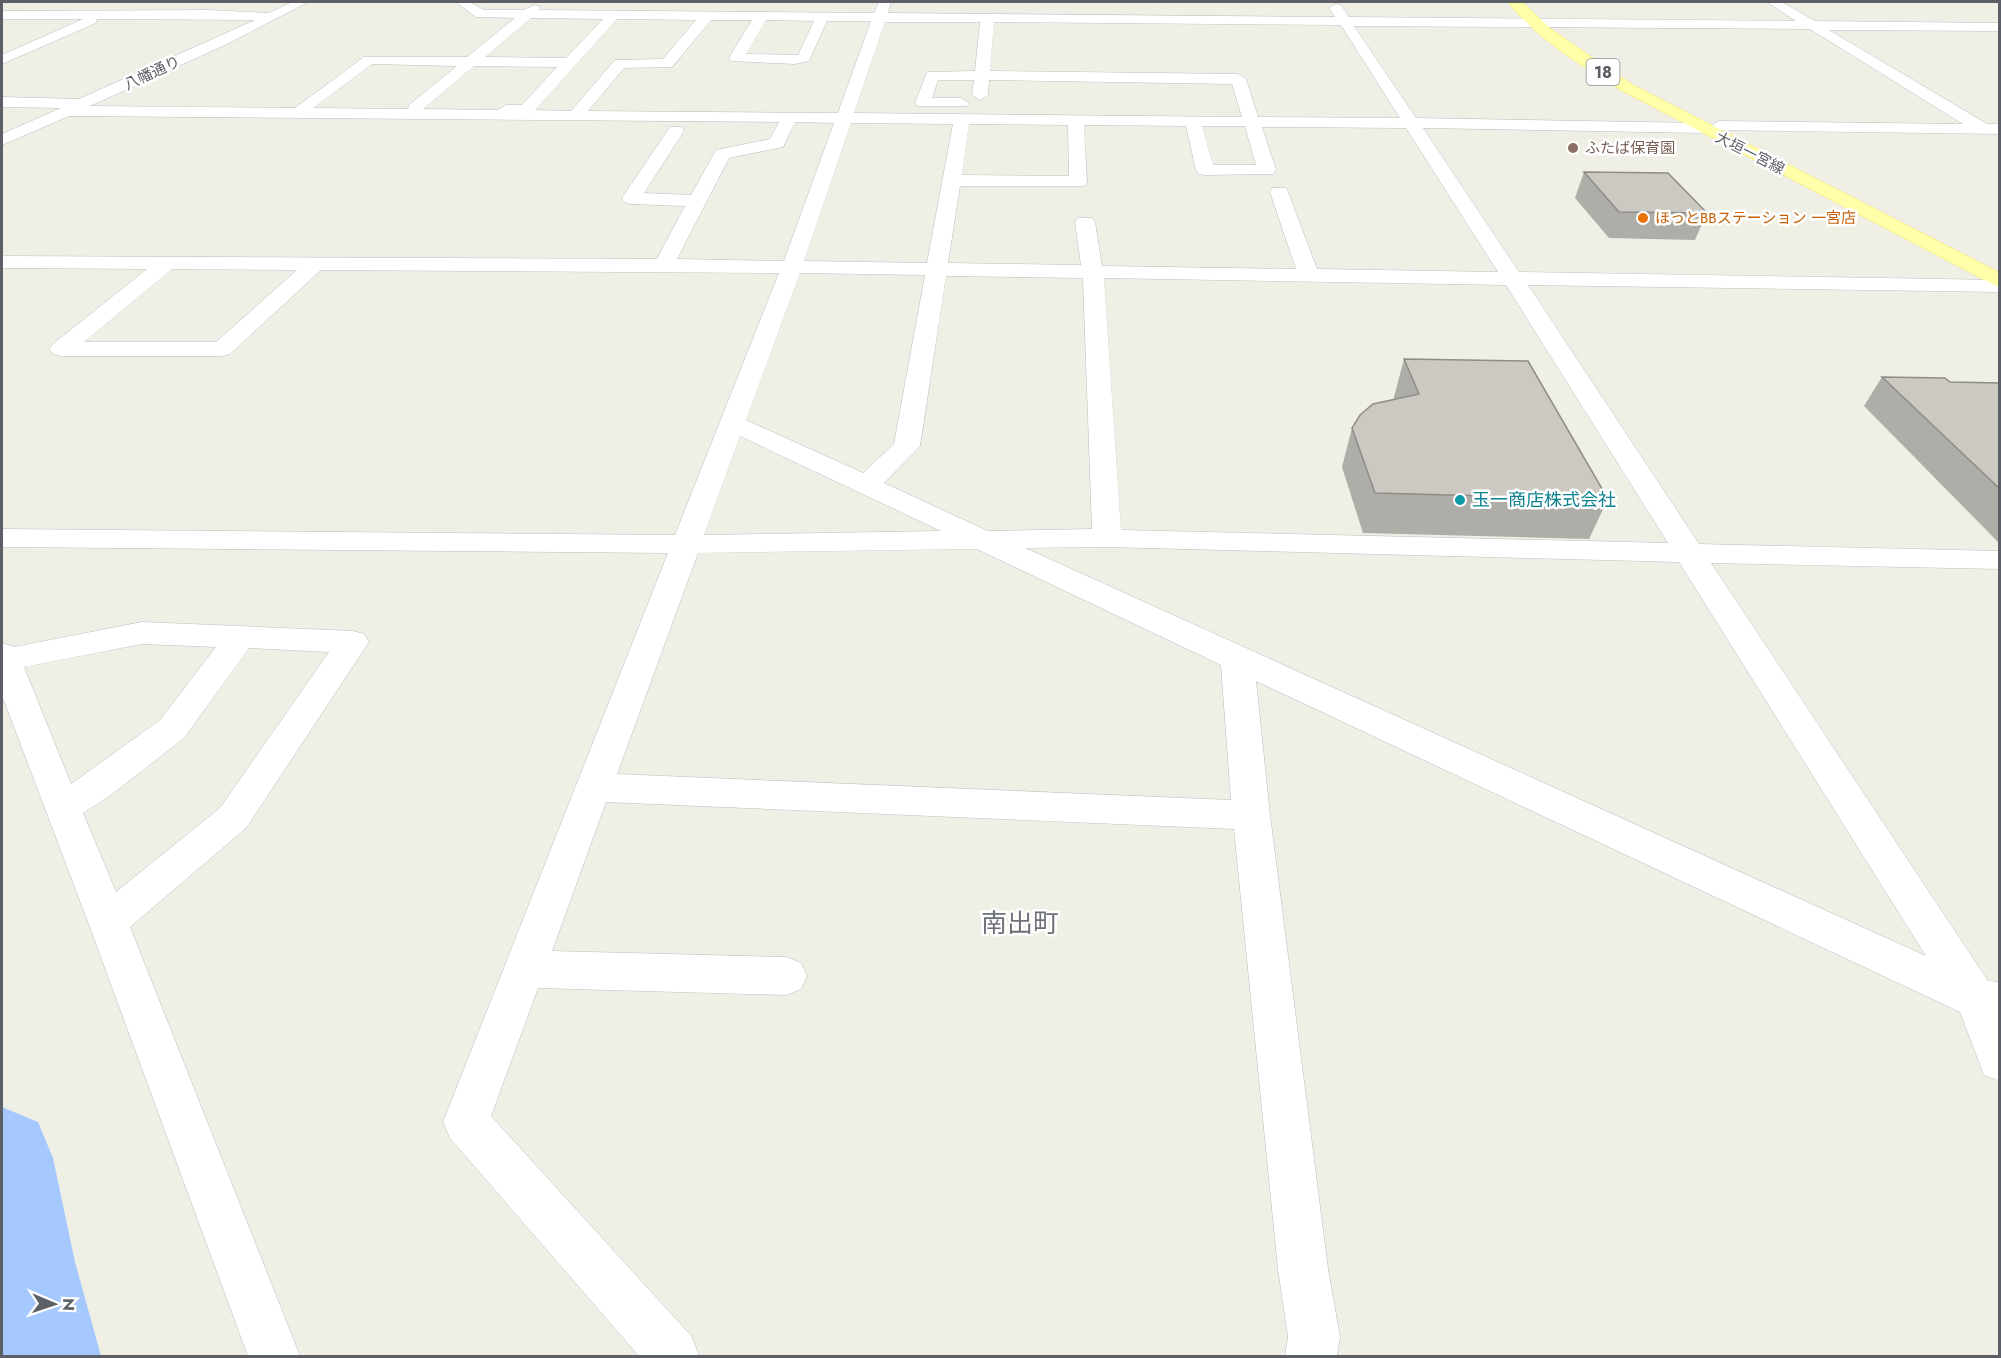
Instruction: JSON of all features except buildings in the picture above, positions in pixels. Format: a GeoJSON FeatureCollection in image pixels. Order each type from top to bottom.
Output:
{"type":"FeatureCollection","features":[{"type":"Feature","properties":{"kind":"main road","name":"大垣一宮線"},"geometry":{"type":"LineString","coordinates":[[1515,2],[1576,55],[1626,87],[2000,271]]}},
{"type":"Feature","properties":{"kind":"main road","name":"大垣一宮線"},"geometry":{"type":"LineString","coordinates":[[1532,2],[1593,54],[1710,127],[2000,284]]}},
{"type":"Feature","properties":{"kind":"street","name":"八幡通り"},"geometry":{"type":"LineString","coordinates":[[2,140],[301,2]]}},
{"type":"Feature","properties":{"kind":"street"},"geometry":{"type":"LineString","coordinates":[[462,2],[481,14],[527,15],[761,17],[890,10],[987,19],[1338,11],[1539,24],[2000,27]]}},
{"type":"Feature","properties":{"kind":"street"},"geometry":{"type":"LineString","coordinates":[[415,108],[542,2]]}},
{"type":"Feature","properties":{"kind":"street"},"geometry":{"type":"LineString","coordinates":[[1774,2],[1991,128],[2000,139]]}},
{"type":"Feature","properties":{"kind":"street"},"geometry":{"type":"LineString","coordinates":[[804,4],[825,13],[842,9],[845,3]]}},
{"type":"Feature","properties":{"kind":"street"},"geometry":{"type":"LineString","coordinates":[[673,1356],[466,1122],[733,423],[846,118],[890,10]]}},
{"type":"Feature","properties":{"kind":"street"},"geometry":{"type":"LineString","coordinates":[[1338,11],[1689,552],[1988,1000],[2000,1060]]}},
{"type":"Feature","properties":{"kind":"street"},"geometry":{"type":"LineString","coordinates":[[761,17],[736,58],[795,60],[804,58],[825,13]]}},
{"type":"Feature","properties":{"kind":"street"},"geometry":{"type":"LineString","coordinates":[[2,15],[271,17]]}},
{"type":"Feature","properties":{"kind":"street"},"geometry":{"type":"LineString","coordinates":[[2,60],[104,15]]}},
{"type":"Feature","properties":{"kind":"street"},"geometry":{"type":"LineString","coordinates":[[570,63],[369,60],[303,108],[526,110],[570,63],[613,16]]}},
{"type":"Feature","properties":{"kind":"street"},"geometry":{"type":"LineString","coordinates":[[575,116],[620,63],[667,64],[706,16]]}},
{"type":"Feature","properties":{"kind":"street"},"geometry":{"type":"LineString","coordinates":[[987,19],[984,75],[985,103],[923,103],[932,75],[984,75],[1238,79],[1254,123],[1267,170],[1205,170],[1193,122]]}},
{"type":"Feature","properties":{"kind":"street"},"geometry":{"type":"LineString","coordinates":[[2,102],[85,103]]}},
{"type":"Feature","properties":{"kind":"street"},"geometry":{"type":"LineString","coordinates":[[1224,105],[1248,105]]}},
{"type":"Feature","properties":{"kind":"street"},"geometry":{"type":"LineString","coordinates":[[68,111],[1991,128]]}},
{"type":"Feature","properties":{"kind":"street"},"geometry":{"type":"LineString","coordinates":[[664,265],[695,201],[722,154],[777,143],[789,118]]}},
{"type":"Feature","properties":{"kind":"street"},"geometry":{"type":"LineString","coordinates":[[867,484],[908,446],[950,180],[962,119]]}},
{"type":"Feature","properties":{"kind":"street"},"geometry":{"type":"LineString","coordinates":[[950,180],[1078,182],[1076,120]]}},
{"type":"Feature","properties":{"kind":"street"},"geometry":{"type":"LineString","coordinates":[[676,130],[632,198],[695,201]]}},
{"type":"Feature","properties":{"kind":"street"},"geometry":{"type":"LineString","coordinates":[[1279,192],[1309,276]]}},
{"type":"Feature","properties":{"kind":"street"},"geometry":{"type":"LineString","coordinates":[[1085,222],[1093,273],[1107,538]]}},
{"type":"Feature","properties":{"kind":"street"},"geometry":{"type":"LineString","coordinates":[[2,262],[664,265],[937,271],[2000,284]]}},
{"type":"Feature","properties":{"kind":"street"},"geometry":{"type":"LineString","coordinates":[[167,263],[61,349],[222,349],[316,263]]}},
{"type":"Feature","properties":{"kind":"street"},"geometry":{"type":"LineString","coordinates":[[733,423],[1237,659],[1988,1000]]}},
{"type":"Feature","properties":{"kind":"street"},"geometry":{"type":"LineString","coordinates":[[2,538],[687,544],[1107,538],[2000,560]]}},
{"type":"Feature","properties":{"kind":"street"},"geometry":{"type":"LineString","coordinates":[[108,922],[233,818],[353,642],[142,633],[3,657],[108,922],[274,1356]]}},
{"type":"Feature","properties":{"kind":"street"},"geometry":{"type":"LineString","coordinates":[[63,807],[98,785],[172,729],[241,637]]}},
{"type":"Feature","properties":{"kind":"street"},"geometry":{"type":"LineString","coordinates":[[1237,659],[1251,815],[1302,1269],[1314,1337],[1311,1356]]}},
{"type":"Feature","properties":{"kind":"street"},"geometry":{"type":"LineString","coordinates":[[594,787],[1251,815]]}},
{"type":"Feature","properties":{"kind":"street"},"geometry":{"type":"LineString","coordinates":[[524,969],[786,976]]}},
{"type":"Feature","properties":{"kind":"waterway"},"geometry":{"type":"LineString","coordinates":[[2,1158],[20,1262],[43,1356]]}},
{"type":"Feature","properties":{"kind":"place","name":"ふたば保育園"},"geometry":{"type":"Point","coordinates":[1573,148]}},
{"type":"Feature","properties":{"kind":"place","name":"ほっとBBステーション 一宮店"},"geometry":{"type":"Point","coordinates":[1643,218]}},
{"type":"Feature","properties":{"kind":"place","name":"玉一商店株式会社"},"geometry":{"type":"Point","coordinates":[1460,500]}},
{"type":"Feature","properties":{"kind":"district","name":"南出町"},"geometry":{"type":"Point","coordinates":[1020,923]}}]}
